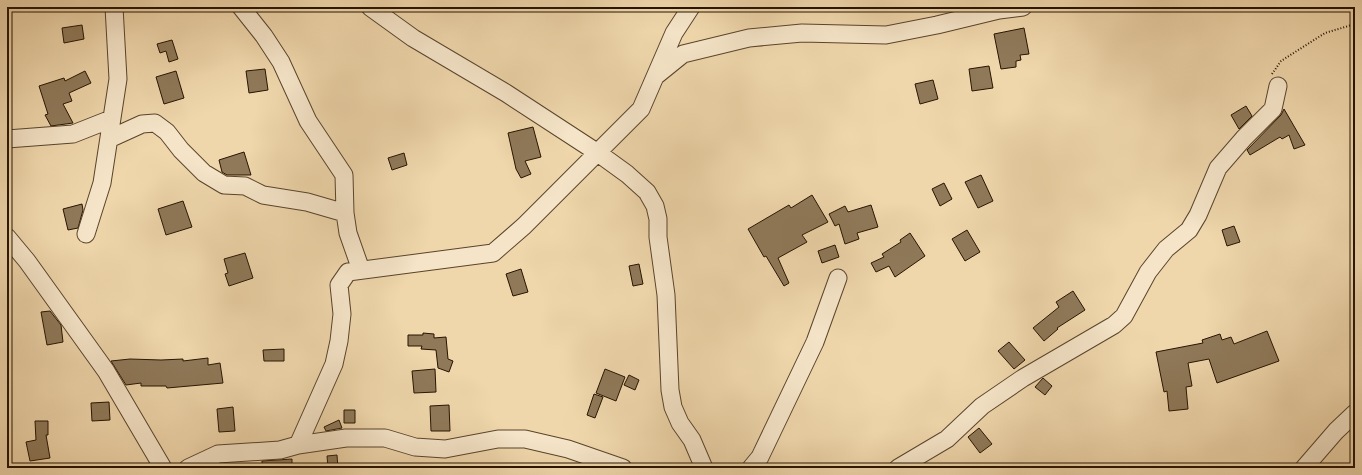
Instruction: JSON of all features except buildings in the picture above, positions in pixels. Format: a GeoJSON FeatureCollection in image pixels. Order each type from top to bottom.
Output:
{"type":"FeatureCollection","features":[{"type":"Feature","properties":{"kind":"street"},"geometry":{"type":"LineString","coordinates":[[86,234],[102,183],[118,79],[114,7]]}},
{"type":"Feature","properties":{"kind":"street"},"geometry":{"type":"LineString","coordinates":[[241,7],[264,36],[281,62],[308,121],[344,175],[345,213],[348,232],[361,270]]}},
{"type":"Feature","properties":{"kind":"street"},"geometry":{"type":"LineString","coordinates":[[370,7],[413,38],[506,93],[598,154],[627,174],[647,192],[655,206],[658,219],[658,237],[666,295],[670,390],[673,407],[680,423],[692,440],[704,468]]}},
{"type":"Feature","properties":{"kind":"street"},"geometry":{"type":"LineString","coordinates":[[298,445],[334,364],[340,340],[342,314],[339,285],[348,272],[493,253],[524,226],[598,154],[641,109],[674,32],[691,7]]}},
{"type":"Feature","properties":{"kind":"street"},"geometry":{"type":"LineString","coordinates":[[655,77],[683,54],[749,38],[808,33],[886,35],[937,26],[999,10],[1023,7]]}},
{"type":"Feature","properties":{"kind":"street"},"geometry":{"type":"LineString","coordinates":[[898,468],[946,439],[982,406],[1022,378],[1114,325],[1124,316],[1148,272],[1166,250],[1192,225],[1198,215],[1218,168],[1244,138],[1274,109],[1278,86]]}},
{"type":"Feature","properties":{"kind":"street"},"geometry":{"type":"LineString","coordinates":[[7,139],[73,134],[111,119]]}},
{"type":"Feature","properties":{"kind":"street"},"geometry":{"type":"LineString","coordinates":[[109,139],[142,124],[155,123],[167,132],[181,150],[204,174],[224,185],[245,186],[263,195],[307,202],[345,213]]}},
{"type":"Feature","properties":{"kind":"street"},"geometry":{"type":"LineString","coordinates":[[7,237],[27,262],[106,371],[163,468]]}},
{"type":"Feature","properties":{"kind":"street"},"geometry":{"type":"LineString","coordinates":[[751,468],[760,457],[815,342],[838,278]]}},
{"type":"Feature","properties":{"kind":"street"},"geometry":{"type":"LineString","coordinates":[[1304,468],[1336,431],[1355,413]]}},
{"type":"Feature","properties":{"kind":"street"},"geometry":{"type":"LineString","coordinates":[[188,468],[218,454],[237,460],[298,445],[346,438],[385,438],[415,447],[445,449],[498,439],[525,439],[568,449],[623,468]]}},
{"type":"Feature","properties":{"kind":"path"},"geometry":{"type":"LineString","coordinates":[[1278,86],[1268,83],[1273,71],[1281,61],[1326,33],[1355,24]]}}]}
